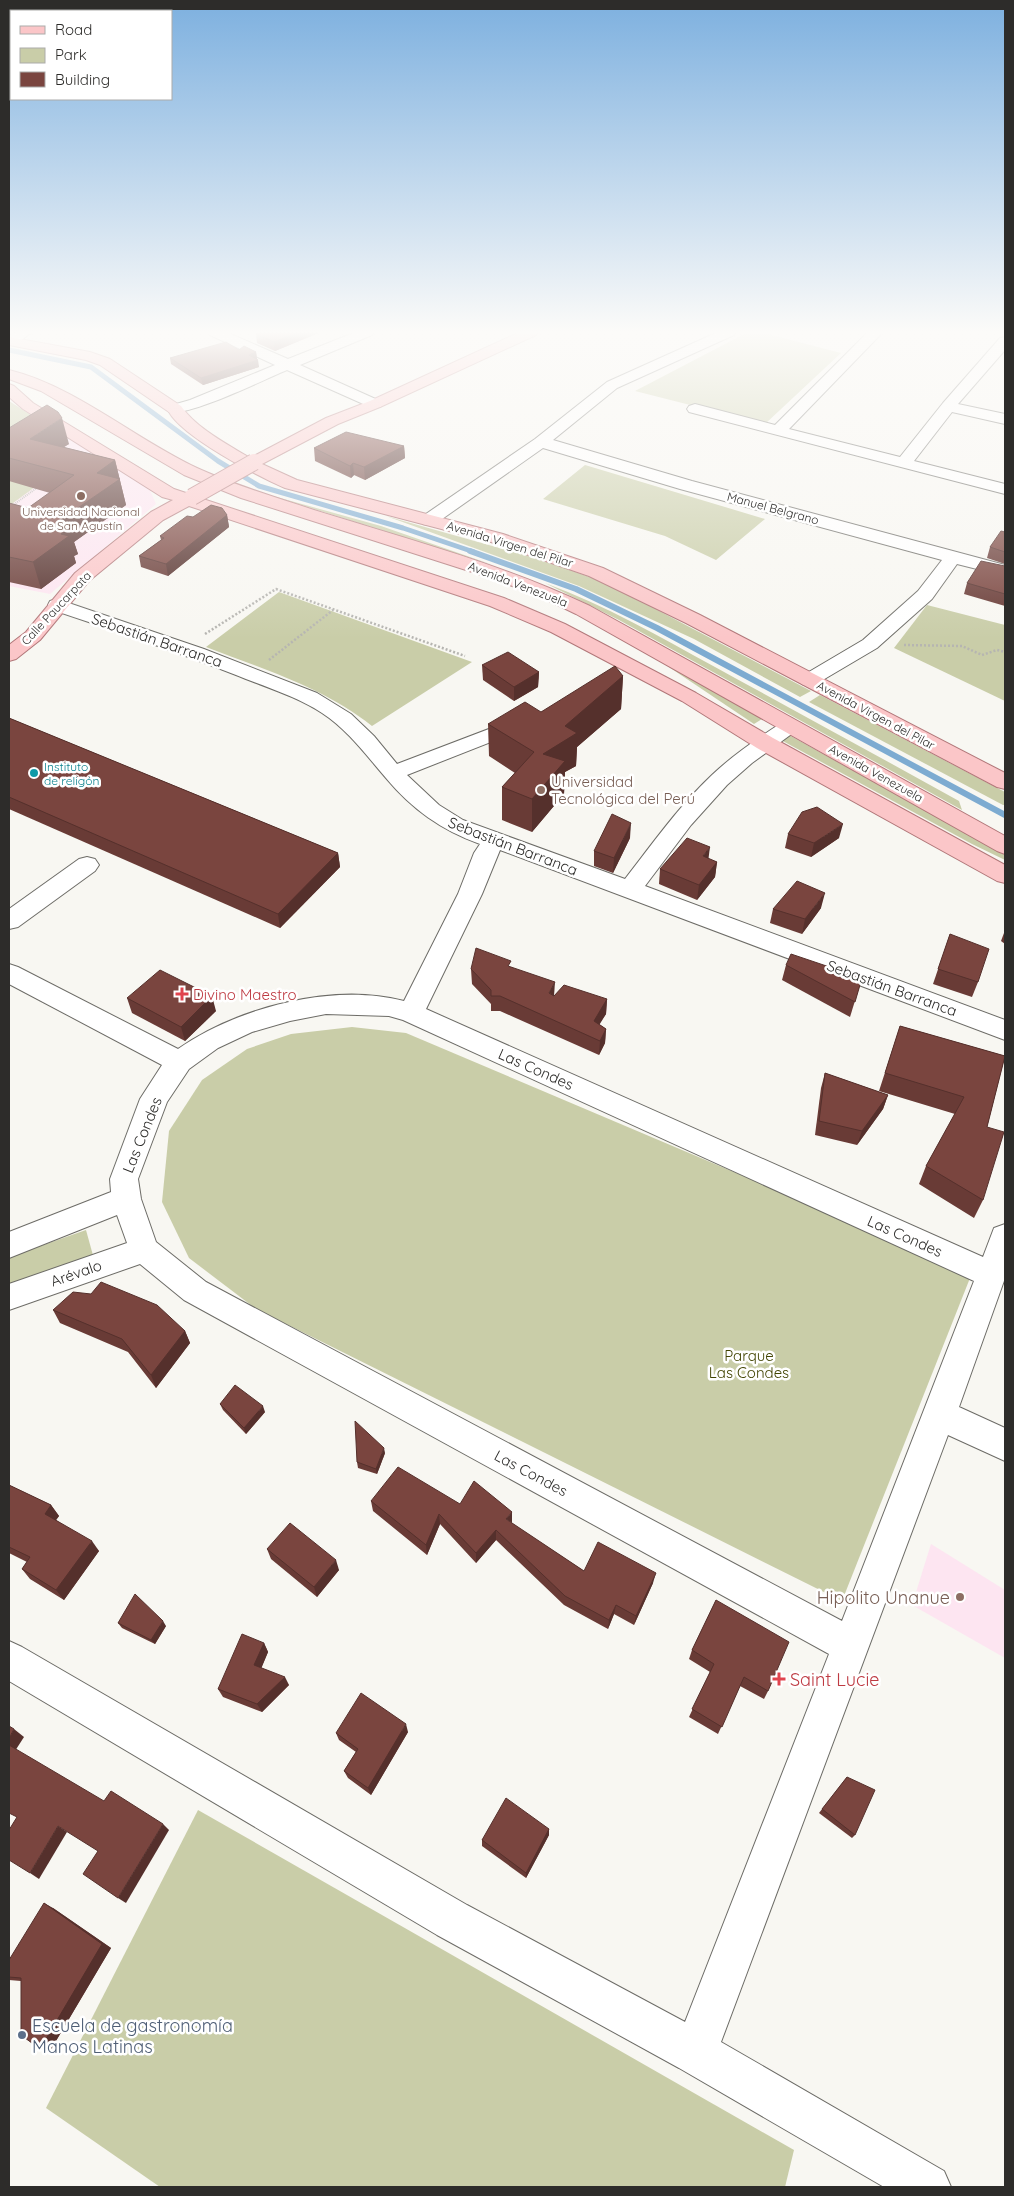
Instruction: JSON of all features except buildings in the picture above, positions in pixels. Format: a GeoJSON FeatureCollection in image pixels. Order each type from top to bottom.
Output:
{"type":"FeatureCollection","features":[{"type":"Feature","properties":{"kind":"main road","name":"Avenida Venezuela"},"geometry":{"type":"LineString","coordinates":[[73,434],[155,486],[497,602],[558,628],[689,697],[765,743],[1005,875]]}},
{"type":"Feature","properties":{"kind":"main road","name":"Avenida Venezuela"},"geometry":{"type":"LineString","coordinates":[[96,434],[181,481],[233,502],[476,581],[533,602],[604,637],[671,678],[689,697]]}},
{"type":"Feature","properties":{"kind":"main road","name":"Avenida Venezuela"},"geometry":{"type":"LineString","coordinates":[[127,434],[190,471],[247,494],[501,575],[548,593],[617,628],[1005,846]]}},
{"type":"Feature","properties":{"kind":"main road","name":"Avenida Virgen del Pilar"},"geometry":{"type":"LineString","coordinates":[[203,434],[269,475],[318,492],[497,538],[596,572],[693,619],[1005,782]]}},
{"type":"Feature","properties":{"kind":"main road"},"geometry":{"type":"LineString","coordinates":[[223,434],[254,454],[293,461],[308,474],[386,503],[402,514]]}},
{"type":"Feature","properties":{"kind":"main road"},"geometry":{"type":"LineString","coordinates":[[254,454],[300,434]]}},
{"type":"Feature","properties":{"kind":"main road"},"geometry":{"type":"LineString","coordinates":[[293,461],[331,434]]}},
{"type":"Feature","properties":{"kind":"main road","name":"Calle Paucarpata"},"geometry":{"type":"LineString","coordinates":[[9,655],[33,636],[82,577],[104,560],[145,540],[254,454]]}},
{"type":"Feature","properties":{"kind":"main road"},"geometry":{"type":"LineString","coordinates":[[970,826],[1005,835]]}},
{"type":"Feature","properties":{"kind":"street"},"geometry":{"type":"LineString","coordinates":[[429,520],[550,434]]}},
{"type":"Feature","properties":{"kind":"street"},"geometry":{"type":"LineString","coordinates":[[792,434],[1005,489]]}},
{"type":"Feature","properties":{"kind":"street"},"geometry":{"type":"LineString","coordinates":[[904,463],[926,434]]}},
{"type":"Feature","properties":{"kind":"street","name":"Manuel Belgrano"},"geometry":{"type":"LineString","coordinates":[[541,442],[686,485],[1005,571]]}},
{"type":"Feature","properties":{"kind":"street"},"geometry":{"type":"LineString","coordinates":[[809,680],[870,644],[925,595],[953,557]]}},
{"type":"Feature","properties":{"kind":"street","name":"Sebastián Barranca"},"geometry":{"type":"LineString","coordinates":[[57,605],[185,648],[251,674],[330,709],[355,728],[420,802],[444,820],[494,841],[522,849],[1005,1030]]}},
{"type":"Feature","properties":{"kind":"street"},"geometry":{"type":"LineString","coordinates":[[609,676],[628,666]]}},
{"type":"Feature","properties":{"kind":"street"},"geometry":{"type":"LineString","coordinates":[[393,773],[507,730],[543,713]]}},
{"type":"Feature","properties":{"kind":"street"},"geometry":{"type":"LineString","coordinates":[[629,890],[713,787],[765,743],[790,726]]}},
{"type":"Feature","properties":{"kind":"street"},"geometry":{"type":"LineString","coordinates":[[411,1013],[466,903],[486,853],[494,841]]}},
{"type":"Feature","properties":{"kind":"street"},"geometry":{"type":"LineString","coordinates":[[9,921],[88,865]]}},
{"type":"Feature","properties":{"kind":"street"},"geometry":{"type":"LineString","coordinates":[[9,972],[178,1062]]}},
{"type":"Feature","properties":{"kind":"street","name":"Las Condes"},"geometry":{"type":"LineString","coordinates":[[851,1646],[196,1291],[144,1250],[126,1199],[124,1179],[154,1099],[178,1062],[209,1042],[243,1025],[290,1011],[326,1005],[389,1007],[411,1013],[990,1274]]}},
{"type":"Feature","properties":{"kind":"street"},"geometry":{"type":"LineString","coordinates":[[9,1245],[126,1199]]}},
{"type":"Feature","properties":{"kind":"street"},"geometry":{"type":"LineString","coordinates":[[695,2052],[940,1414],[1005,1236]]}},
{"type":"Feature","properties":{"kind":"street","name":"Arévalo"},"geometry":{"type":"LineString","coordinates":[[9,1297],[144,1250]]}},
{"type":"Feature","properties":{"kind":"street"},"geometry":{"type":"LineString","coordinates":[[940,1414],[1005,1445]]}},
{"type":"Feature","properties":{"kind":"street"},"geometry":{"type":"LineString","coordinates":[[9,1660],[452,1920],[695,2052],[928,2187]]}},
{"type":"Feature","properties":{"kind":"path"},"geometry":{"type":"LineString","coordinates":[[9,508],[43,483]]}},
{"type":"Feature","properties":{"kind":"path"},"geometry":{"type":"LineString","coordinates":[[185,648],[276,589],[464,656]]}},
{"type":"Feature","properties":{"kind":"path"},"geometry":{"type":"LineString","coordinates":[[251,674],[334,610]]}},
{"type":"Feature","properties":{"kind":"path"},"geometry":{"type":"LineString","coordinates":[[870,644],[962,646],[982,655],[997,650],[1005,652]]}},
{"type":"Feature","properties":{"kind":"shaded area","name":"Universidad Nacional de San Agustín"},"geometry":{"type":"Polygon","coordinates":[[[9,434],[63,434],[149,488],[156,504],[50,594],[9,586],[9,434]]]}},
{"type":"Feature","properties":{"kind":"shaded area","name":"Hipolito Unanue"},"geometry":{"type":"Polygon","coordinates":[[[931,1544],[1005,1590],[1005,1658],[912,1605],[931,1544]]]}},
{"type":"Feature","properties":{"kind":"green space"},"geometry":{"type":"Polygon","coordinates":[[[9,434],[43,434],[9,454],[9,434]]]}},
{"type":"Feature","properties":{"kind":"green space"},"geometry":{"type":"Polygon","coordinates":[[[585,465],[765,519],[716,560],[665,536],[543,499],[585,465]]]}},
{"type":"Feature","properties":{"kind":"green space"},"geometry":{"type":"Polygon","coordinates":[[[14,478],[35,487],[9,506],[9,482],[14,478]]]}},
{"type":"Feature","properties":{"kind":"green space"},"geometry":{"type":"Polygon","coordinates":[[[266,494],[381,526],[493,565],[266,494]]]}},
{"type":"Feature","properties":{"kind":"green space"},"geometry":{"type":"Polygon","coordinates":[[[386,516],[546,561],[592,578],[625,593],[811,691],[800,697],[694,639],[579,586],[386,516]]]}},
{"type":"Feature","properties":{"kind":"green space"},"geometry":{"type":"Polygon","coordinates":[[[545,583],[611,611],[674,644],[959,801],[962,810],[619,620],[545,583]]]}},
{"type":"Feature","properties":{"kind":"green space"},"geometry":{"type":"Polygon","coordinates":[[[279,592],[472,662],[372,726],[333,700],[292,680],[206,647],[279,592]]]}},
{"type":"Feature","properties":{"kind":"green space"},"geometry":{"type":"Polygon","coordinates":[[[927,605],[1005,625],[1005,701],[894,648],[927,605]]]}},
{"type":"Feature","properties":{"kind":"green space"},"geometry":{"type":"Polygon","coordinates":[[[660,661],[762,719],[754,724],[660,661]]]}},
{"type":"Feature","properties":{"kind":"green space"},"geometry":{"type":"Polygon","coordinates":[[[820,695],[1005,792],[1005,805],[809,702],[820,695]]]}},
{"type":"Feature","properties":{"kind":"green space"},"geometry":{"type":"Polygon","coordinates":[[[789,735],[1005,855],[1005,860],[781,740],[789,735]]]}},
{"type":"Feature","properties":{"kind":"green space","name":"Parque Las Condes"},"geometry":{"type":"Polygon","coordinates":[[[352,1027],[406,1033],[972,1273],[842,1601],[256,1309],[189,1258],[162,1202],[169,1131],[202,1080],[247,1049],[291,1034],[352,1027]]]}},
{"type":"Feature","properties":{"kind":"green space"},"geometry":{"type":"Polygon","coordinates":[[[86,1230],[94,1259],[9,1289],[9,1257],[86,1230]]]}},
{"type":"Feature","properties":{"kind":"green space"},"geometry":{"type":"Polygon","coordinates":[[[198,1810],[794,2150],[785,2187],[160,2187],[46,2108],[198,1810]]]}},
{"type":"Feature","properties":{"kind":"waterway"},"geometry":{"type":"LineString","coordinates":[[182,434],[218,461],[259,486],[403,528],[474,552]]}},
{"type":"Feature","properties":{"kind":"waterway"},"geometry":{"type":"LineString","coordinates":[[470,551],[576,589],[657,628],[1005,815]]}},
{"type":"Feature","properties":{"kind":"place","name":"Universidad Nacional de San Agustín"},"geometry":{"type":"Point","coordinates":[81,496]}},
{"type":"Feature","properties":{"kind":"place","name":"Instituto de religón"},"geometry":{"type":"Point","coordinates":[34,773]}},
{"type":"Feature","properties":{"kind":"place","name":"Universidad Tecnológica del Perú"},"geometry":{"type":"Point","coordinates":[541,790]}},
{"type":"Feature","properties":{"kind":"place","name":"Divino Maestro"},"geometry":{"type":"Point","coordinates":[182,994]}},
{"type":"Feature","properties":{"kind":"place","name":"Hipolito Unanue"},"geometry":{"type":"Point","coordinates":[960,1597]}},
{"type":"Feature","properties":{"kind":"place","name":"Saint Lucie"},"geometry":{"type":"Point","coordinates":[779,1679]}},
{"type":"Feature","properties":{"kind":"place","name":"Escuela de gastronomía Manos Latinas"},"geometry":{"type":"Point","coordinates":[22,2035]}}]}
